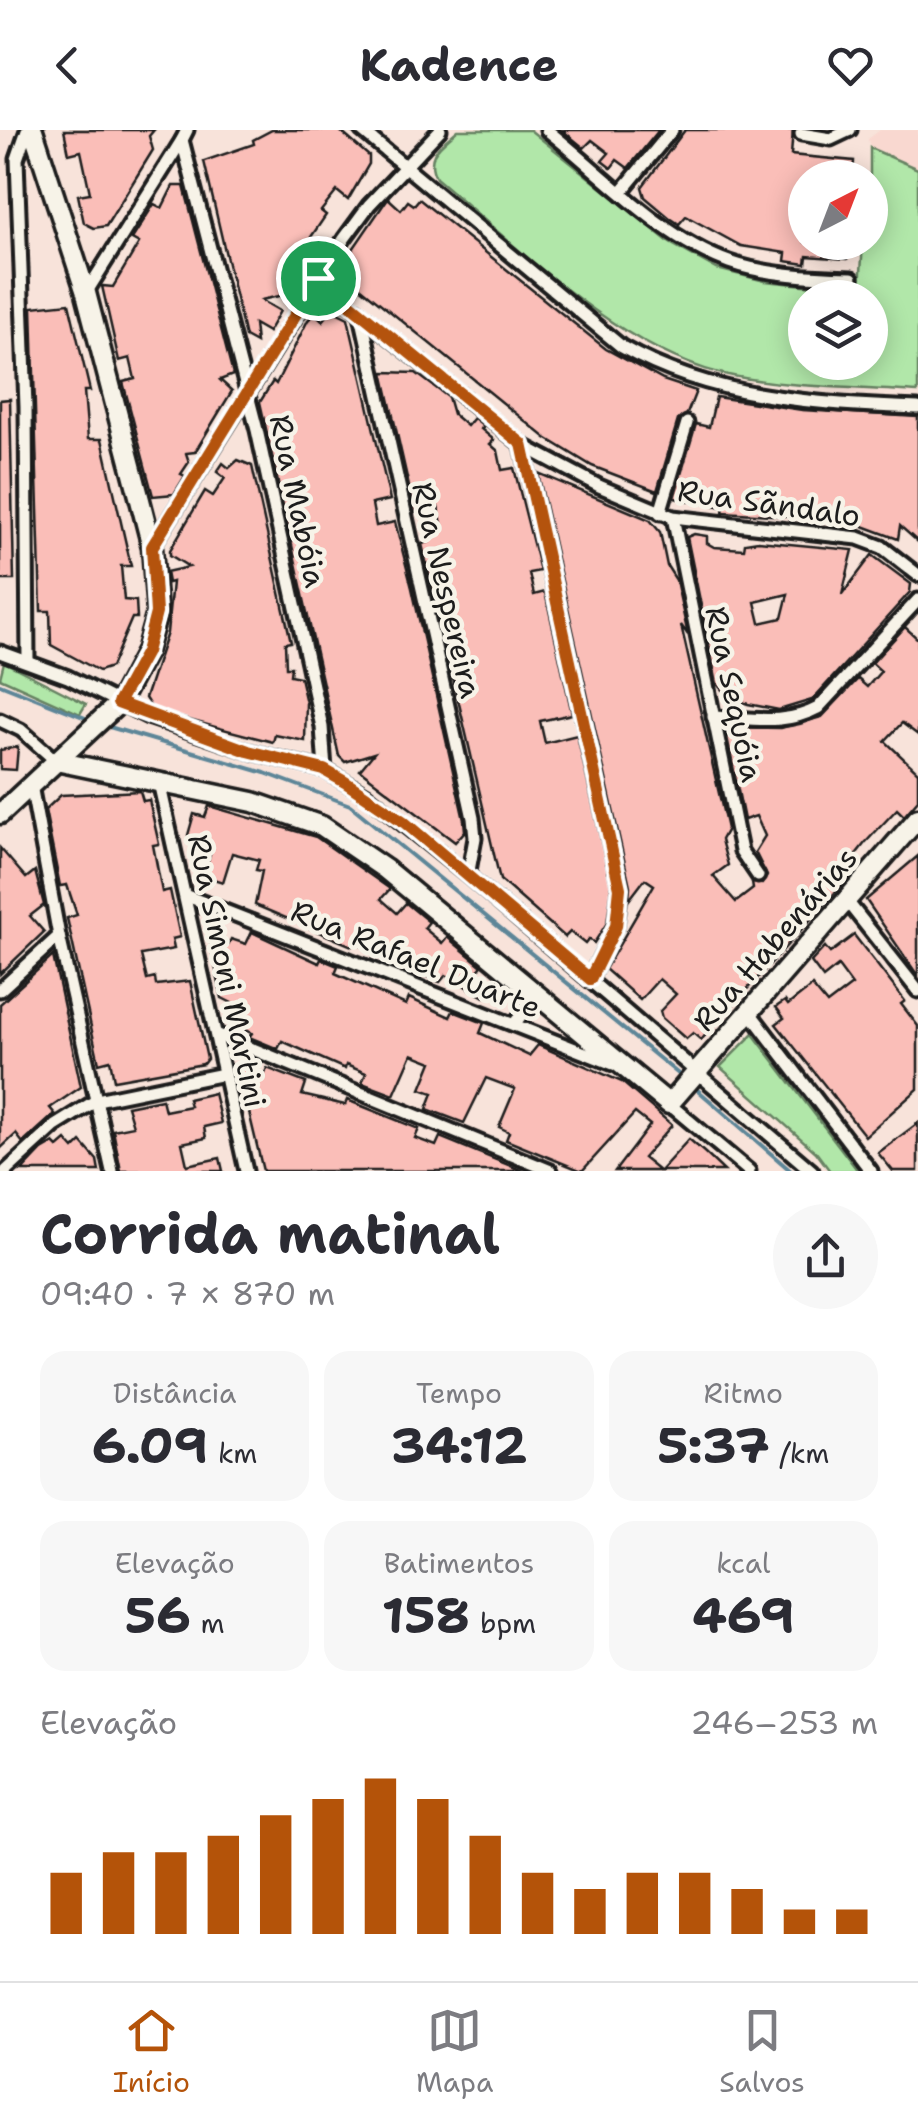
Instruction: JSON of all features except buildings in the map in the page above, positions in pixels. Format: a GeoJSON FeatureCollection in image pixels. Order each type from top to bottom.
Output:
{"type":"FeatureCollection","features":[{"type":"Feature","properties":{"kind":"street"},"geometry":{"type":"LineString","coordinates":[[0,814],[113,710],[146,652],[156,613],[152,547],[86,292],[30,130]]}},
{"type":"Feature","properties":{"kind":"street"},"geometry":{"type":"LineString","coordinates":[[28,660],[26,407],[17,159],[30,130]]}},
{"type":"Feature","properties":{"kind":"street"},"geometry":{"type":"LineString","coordinates":[[361,130],[622,347],[666,372],[712,387],[918,408]]}},
{"type":"Feature","properties":{"kind":"street"},"geometry":{"type":"LineString","coordinates":[[152,547],[247,388],[368,205],[440,130]]}},
{"type":"Feature","properties":{"kind":"street"},"geometry":{"type":"LineString","coordinates":[[547,130],[668,230],[732,263],[852,278]]}},
{"type":"Feature","properties":{"kind":"street"},"geometry":{"type":"LineString","coordinates":[[622,191],[672,130]]}},
{"type":"Feature","properties":{"kind":"street"},"geometry":{"type":"LineString","coordinates":[[801,134],[831,139],[850,130]]}},
{"type":"Feature","properties":{"kind":"street"},"geometry":{"type":"LineString","coordinates":[[86,292],[184,135]]}},
{"type":"Feature","properties":{"kind":"street","name":"Rua Mabóia"},"geometry":{"type":"LineString","coordinates":[[184,135],[247,388],[322,727],[324,770]]}},
{"type":"Feature","properties":{"kind":"street","name":"Rua Sãndalo"},"geometry":{"type":"LineString","coordinates":[[318,278],[522,444],[666,515],[858,538],[882,547],[918,575]]}},
{"type":"Feature","properties":{"kind":"street","name":"Rua Nespereira"},"geometry":{"type":"LineString","coordinates":[[360,315],[473,818],[475,838],[468,876]]}},
{"type":"Feature","properties":{"kind":"street"},"geometry":{"type":"LineString","coordinates":[[666,515],[687,423]]}},
{"type":"Feature","properties":{"kind":"street"},"geometry":{"type":"LineString","coordinates":[[522,444],[620,888],[616,926],[590,979]]}},
{"type":"Feature","properties":{"kind":"street","name":"Rua Sequóia"},"geometry":{"type":"LineString","coordinates":[[666,515],[741,851],[758,876]]}},
{"type":"Feature","properties":{"kind":"street"},"geometry":{"type":"LineString","coordinates":[[713,717],[780,721],[800,718],[818,708],[918,600]]}},
{"type":"Feature","properties":{"kind":"street"},"geometry":{"type":"LineString","coordinates":[[0,652],[28,660],[113,710],[324,770],[392,813],[812,1171]]}},
{"type":"Feature","properties":{"kind":"street"},"geometry":{"type":"LineString","coordinates":[[0,720],[21,730],[56,761],[82,770],[160,782],[286,810],[322,826],[385,869],[626,1069],[672,1100],[749,1171]]}},
{"type":"Feature","properties":{"kind":"street","name":"Rua Simoni Martini"},"geometry":{"type":"LineString","coordinates":[[160,782],[246,1171]]}},
{"type":"Feature","properties":{"kind":"street"},"geometry":{"type":"LineString","coordinates":[[31,785],[59,936],[112,1171]]}},
{"type":"Feature","properties":{"kind":"street","name":"Rua Habenárias"},"geometry":{"type":"LineString","coordinates":[[672,1100],[918,818]]}},
{"type":"Feature","properties":{"kind":"street","name":"Rua Rafael Duarte"},"geometry":{"type":"LineString","coordinates":[[187,896],[626,1069]]}},
{"type":"Feature","properties":{"kind":"street"},"geometry":{"type":"LineString","coordinates":[[846,900],[918,991]]}},
{"type":"Feature","properties":{"kind":"street"},"geometry":{"type":"LineString","coordinates":[[0,990],[59,936]]}},
{"type":"Feature","properties":{"kind":"street"},"geometry":{"type":"LineString","coordinates":[[514,1024],[527,1008],[526,985]]}},
{"type":"Feature","properties":{"kind":"street"},"geometry":{"type":"LineString","coordinates":[[748,1010],[872,1171]]}},
{"type":"Feature","properties":{"kind":"street"},"geometry":{"type":"LineString","coordinates":[[216,1034],[551,1171]]}},
{"type":"Feature","properties":{"kind":"street"},"geometry":{"type":"LineString","coordinates":[[6,1171],[55,1126],[97,1100],[224,1074]]}},
{"type":"Feature","properties":{"kind":"shaded area"},"geometry":{"type":"Polygon","coordinates":[[[880,130],[918,130],[918,169],[870,148],[868,139],[880,130]]]}},
{"type":"Feature","properties":{"kind":"green space"},"geometry":{"type":"Polygon","coordinates":[[[458,130],[530,130],[670,243],[717,269],[788,283],[788,380],[888,380],[888,280],[860,280],[862,260],[888,260],[888,160],[870,160],[870,148],[918,169],[918,392],[743,378],[680,360],[642,341],[569,291],[436,178],[432,162],[440,145],[458,130]]]}},
{"type":"Feature","properties":{"kind":"green space"},"geometry":{"type":"Polygon","coordinates":[[[4,662],[86,704],[80,714],[0,678],[4,662]]]}},
{"type":"Feature","properties":{"kind":"green space"},"geometry":{"type":"Polygon","coordinates":[[[753,1034],[858,1171],[830,1171],[816,1152],[720,1067],[753,1034]]]}},
{"type":"Feature","properties":{"kind":"waterway"},"geometry":{"type":"LineString","coordinates":[[0,684],[93,721]]}},
{"type":"Feature","properties":{"kind":"waterway"},"geometry":{"type":"LineString","coordinates":[[106,726],[265,773],[350,805],[682,1077]]}},
{"type":"Feature","properties":{"kind":"waterway"},"geometry":{"type":"LineString","coordinates":[[693,1086],[791,1171]]}},
{"type":"Feature","properties":{"kind":"route"},"geometry":{"type":"LineString","coordinates":[[318,278],[522,444],[620,888],[616,926],[590,979],[404,822],[345,782],[324,770],[248,751],[118,703],[146,652],[156,613],[152,547],[318,278]]}}]}
